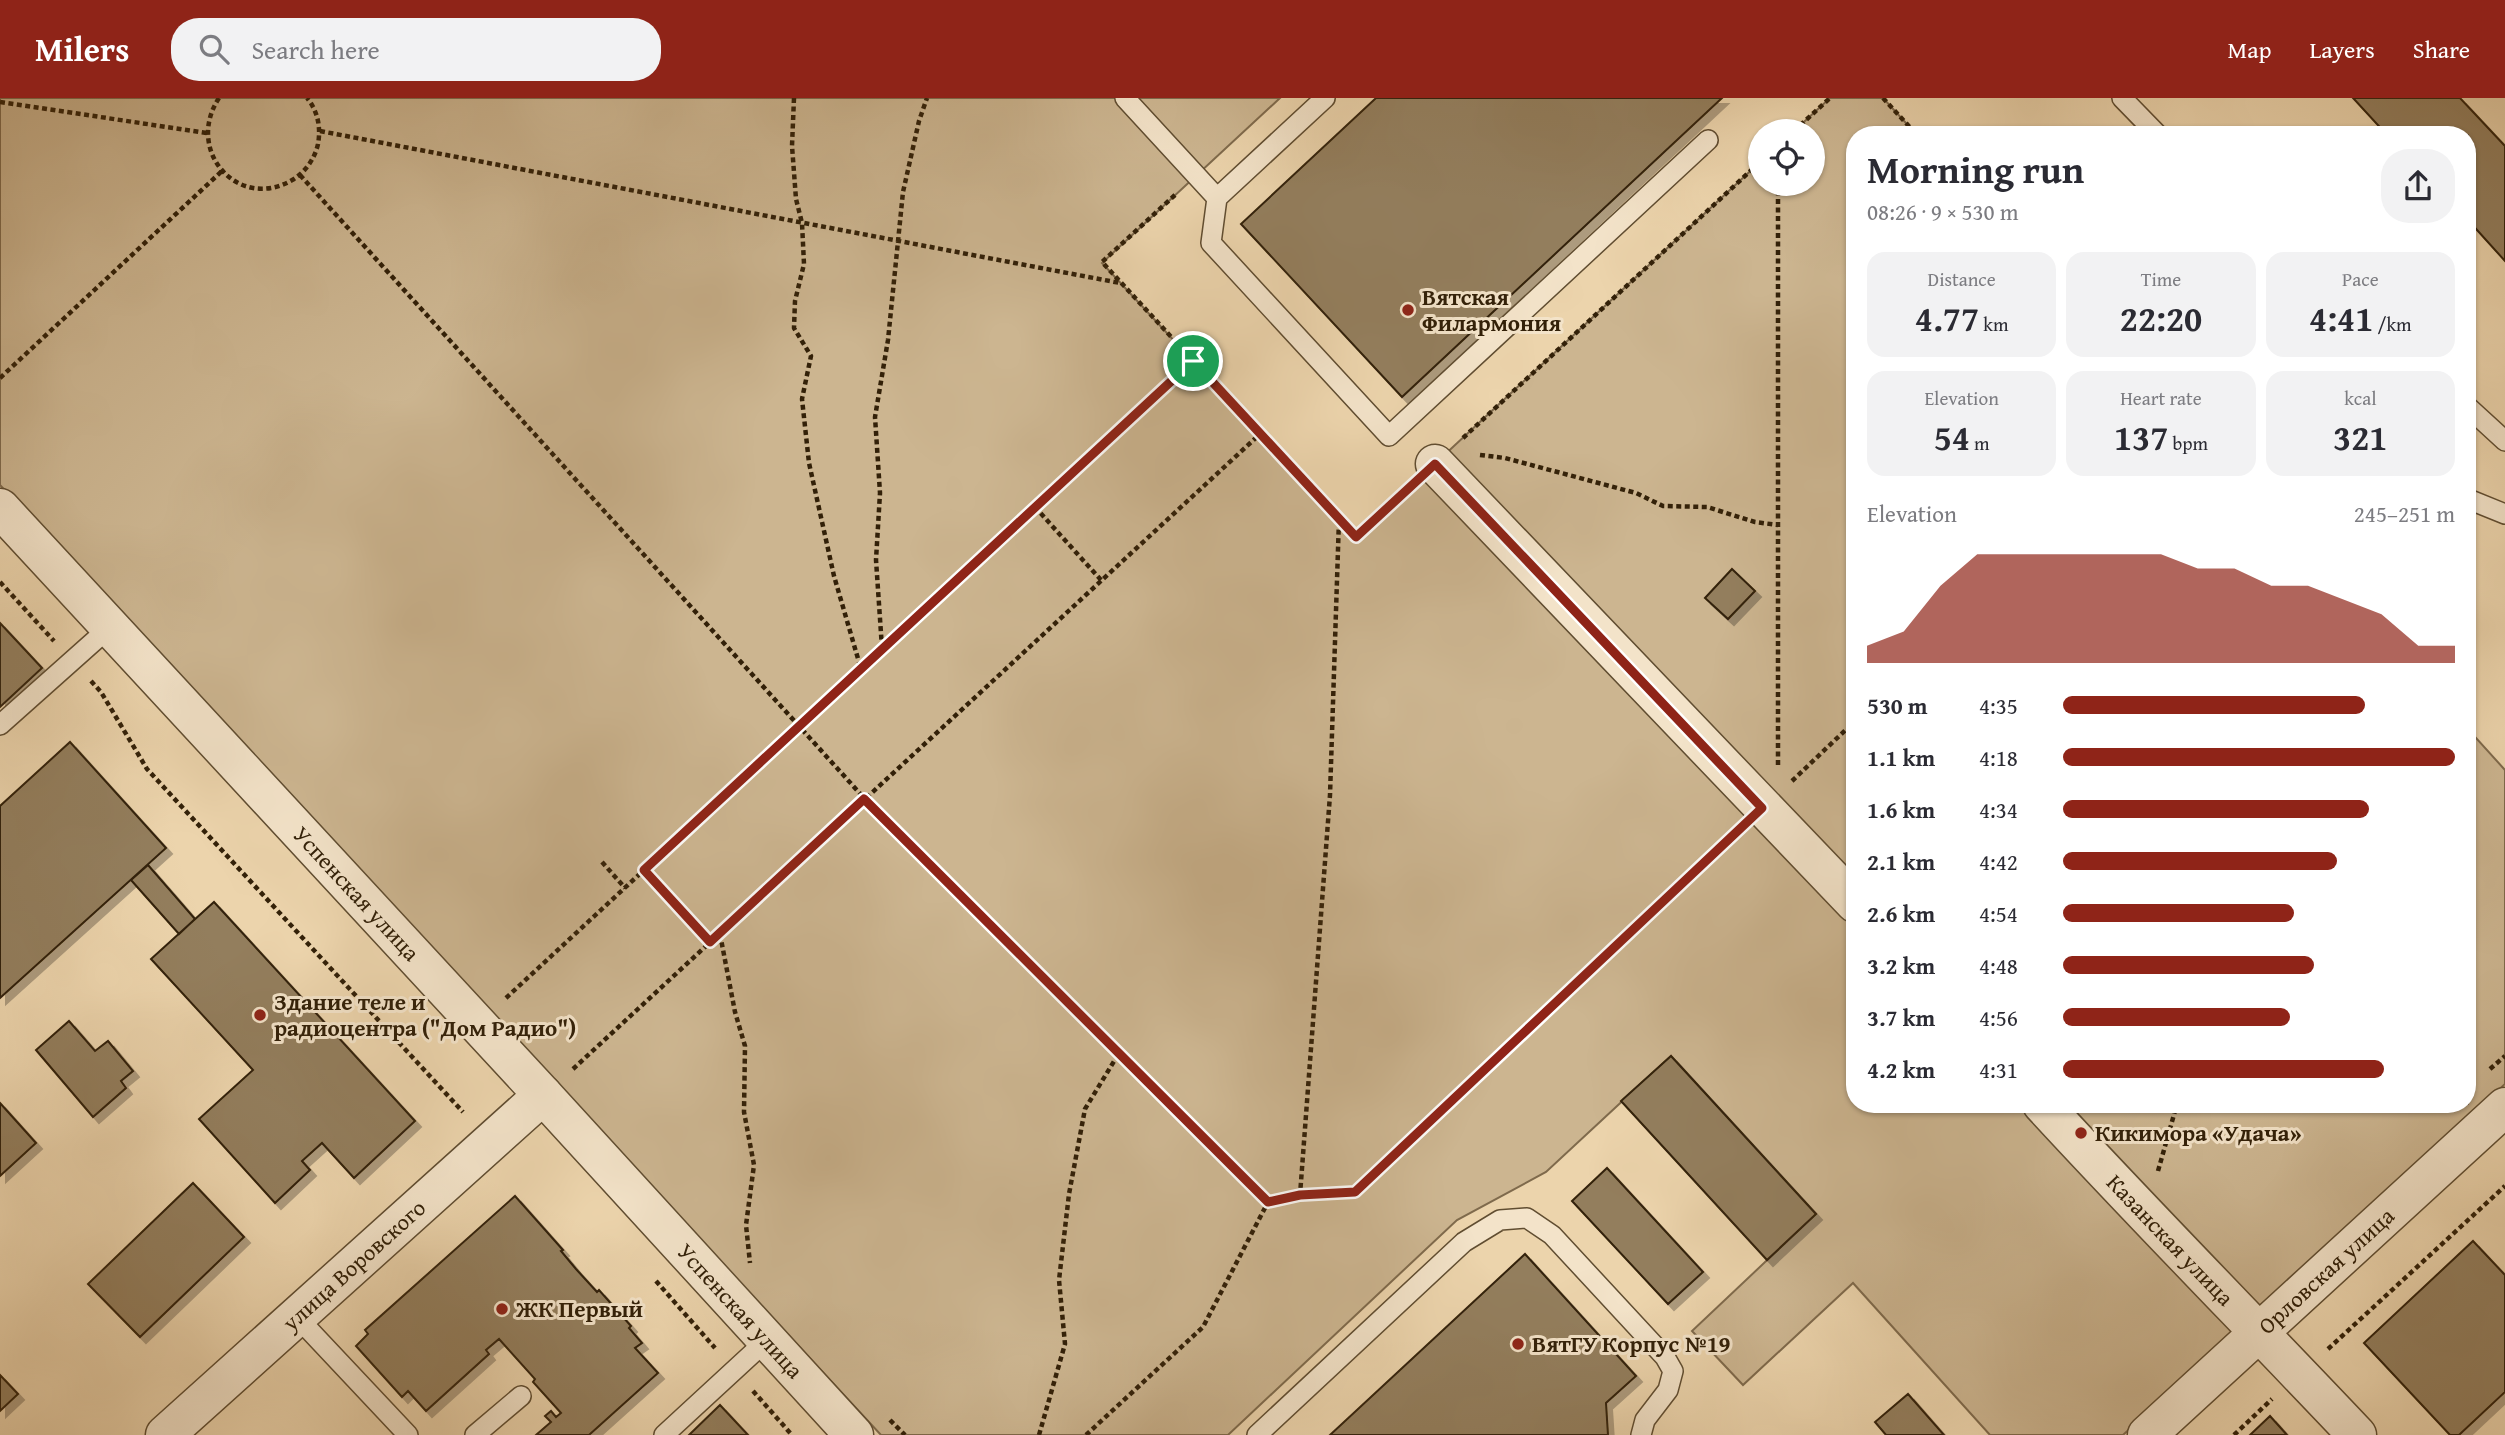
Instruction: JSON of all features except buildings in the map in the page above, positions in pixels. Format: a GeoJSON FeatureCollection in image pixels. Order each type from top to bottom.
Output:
{"type":"FeatureCollection","features":[{"type":"Feature","properties":{"kind":"street"},"geometry":{"type":"LineString","coordinates":[[1442,458],[1770,801],[1846,892]]}},
{"type":"Feature","properties":{"kind":"street","name":"Успенская улица"},"geometry":{"type":"LineString","coordinates":[[0,508],[854,1435]]}},
{"type":"Feature","properties":{"kind":"street","name":"улица Воровского"},"geometry":{"type":"LineString","coordinates":[[178,1431],[297,1317],[543,1095]]}},
{"type":"Feature","properties":{"kind":"street","name":"Орловская улица"},"geometry":{"type":"LineString","coordinates":[[2147,1435],[2505,1107]]}},
{"type":"Feature","properties":{"kind":"street","name":"Казанская улица"},"geometry":{"type":"LineString","coordinates":[[2050,1113],[2146,1217],[2357,1435]]}},
{"type":"Feature","properties":{"kind":"lane"},"geometry":{"type":"LineString","coordinates":[[1125,98],[1217,198]]}},
{"type":"Feature","properties":{"kind":"lane"},"geometry":{"type":"LineString","coordinates":[[1325,98],[1217,198],[1211,243],[1389,436],[1708,141]]}},
{"type":"Feature","properties":{"kind":"lane"},"geometry":{"type":"LineString","coordinates":[[2122,98],[2149,126]]}},
{"type":"Feature","properties":{"kind":"lane"},"geometry":{"type":"LineString","coordinates":[[2476,414],[2505,441]]}},
{"type":"Feature","properties":{"kind":"lane"},"geometry":{"type":"LineString","coordinates":[[2476,502],[2505,514]]}},
{"type":"Feature","properties":{"kind":"lane"},"geometry":{"type":"LineString","coordinates":[[0,725],[110,627]]}},
{"type":"Feature","properties":{"kind":"lane"},"geometry":{"type":"LineString","coordinates":[[1257,1435],[1464,1242],[1500,1220],[1527,1219],[1552,1235],[1665,1357],[1673,1371],[1668,1390],[1645,1420],[1641,1435]]}},
{"type":"Feature","properties":{"kind":"lane"},"geometry":{"type":"LineString","coordinates":[[297,1317],[408,1435]]}},
{"type":"Feature","properties":{"kind":"lane"},"geometry":{"type":"LineString","coordinates":[[664,1435],[768,1340]]}},
{"type":"Feature","properties":{"kind":"lane"},"geometry":{"type":"LineString","coordinates":[[475,1435],[521,1395]]}},
{"type":"Feature","properties":{"kind":"path"},"geometry":{"type":"LineString","coordinates":[[219,98],[210,116],[207,133],[214,160],[222,171],[236,182],[252,188],[269,189],[300,175],[314,155],[320,131],[317,117],[307,98]]}},
{"type":"Feature","properties":{"kind":"path"},"geometry":{"type":"LineString","coordinates":[[794,98],[792,146],[796,199],[803,223],[804,264],[795,301],[794,328],[811,356],[802,399],[808,463],[834,576],[861,669]]}},
{"type":"Feature","properties":{"kind":"path"},"geometry":{"type":"LineString","coordinates":[[883,649],[876,559],[880,493],[875,417],[888,340],[903,192],[927,98]]}},
{"type":"Feature","properties":{"kind":"path"},"geometry":{"type":"LineString","coordinates":[[1807,119],[1830,98]]}},
{"type":"Feature","properties":{"kind":"path"},"geometry":{"type":"LineString","coordinates":[[1883,98],[1909,126]]}},
{"type":"Feature","properties":{"kind":"path"},"geometry":{"type":"LineString","coordinates":[[0,102],[207,133]]}},
{"type":"Feature","properties":{"kind":"path"},"geometry":{"type":"LineString","coordinates":[[320,131],[1121,283]]}},
{"type":"Feature","properties":{"kind":"path"},"geometry":{"type":"LineString","coordinates":[[0,378],[222,171]]}},
{"type":"Feature","properties":{"kind":"path"},"geometry":{"type":"LineString","coordinates":[[1196,176],[1102,262],[1356,537],[1748,173]]}},
{"type":"Feature","properties":{"kind":"path"},"geometry":{"type":"LineString","coordinates":[[300,175],[864,799],[1268,1202]]}},
{"type":"Feature","properties":{"kind":"path"},"geometry":{"type":"LineString","coordinates":[[1770,801],[1778,525],[1779,196]]}},
{"type":"Feature","properties":{"kind":"path"},"geometry":{"type":"LineString","coordinates":[[500,1004],[1193,361]]}},
{"type":"Feature","properties":{"kind":"path"},"geometry":{"type":"LineString","coordinates":[[543,1095],[1260,434]]}},
{"type":"Feature","properties":{"kind":"path"},"geometry":{"type":"LineString","coordinates":[[1442,458],[1505,458],[1636,493],[1663,506],[1707,507],[1755,522],[1778,525]]}},
{"type":"Feature","properties":{"kind":"path"},"geometry":{"type":"LineString","coordinates":[[1035,508],[1101,580]]}},
{"type":"Feature","properties":{"kind":"path"},"geometry":{"type":"LineString","coordinates":[[1300,1195],[1329,795],[1339,518]]}},
{"type":"Feature","properties":{"kind":"path"},"geometry":{"type":"LineString","coordinates":[[0,582],[101,692],[147,769],[463,1112]]}},
{"type":"Feature","properties":{"kind":"path"},"geometry":{"type":"LineString","coordinates":[[1268,1202],[1300,1195],[1355,1192],[1846,729]]}},
{"type":"Feature","properties":{"kind":"path"},"geometry":{"type":"LineString","coordinates":[[602,862],[625,888]]}},
{"type":"Feature","properties":{"kind":"path"},"geometry":{"type":"LineString","coordinates":[[644,870],[710,942]]}},
{"type":"Feature","properties":{"kind":"path"},"geometry":{"type":"LineString","coordinates":[[720,933],[735,1012],[745,1046],[744,1112],[754,1165],[746,1225],[751,1271]]}},
{"type":"Feature","properties":{"kind":"path"},"geometry":{"type":"LineString","coordinates":[[1039,1435],[1065,1344],[1059,1280],[1069,1194],[1084,1109],[1119,1053]]}},
{"type":"Feature","properties":{"kind":"path"},"geometry":{"type":"LineString","coordinates":[[2146,1217],[2175,1113]]}},
{"type":"Feature","properties":{"kind":"path"},"geometry":{"type":"LineString","coordinates":[[2234,1435],[2505,1186]]}},
{"type":"Feature","properties":{"kind":"path"},"geometry":{"type":"LineString","coordinates":[[1086,1435],[1203,1327],[1268,1202]]}},
{"type":"Feature","properties":{"kind":"path"},"geometry":{"type":"LineString","coordinates":[[653,1278],[792,1435]]}},
{"type":"Feature","properties":{"kind":"shaded area"},"geometry":{"type":"Polygon","coordinates":[[[0,98],[1280,98],[1102,263],[1356,537],[1748,173],[1748,196],[1825,196],[1825,119],[1807,119],[1830,98],[1883,98],[1909,126],[1846,126],[1846,1113],[2473,1113],[2123,1435],[1990,1435],[1853,1283],[1743,1385],[1692,1331],[1816,1214],[1671,1056],[1546,1172],[1457,1220],[1228,1435],[881,1435],[0,485],[0,98]]]}},
{"type":"Feature","properties":{"kind":"shaded area"},"geometry":{"type":"Polygon","coordinates":[[[2476,738],[2505,770],[2505,1084],[2476,1111],[2476,738]]]}},
{"type":"Feature","properties":{"kind":"place","name":"Вятская Филармония"},"geometry":{"type":"Point","coordinates":[1408,310]}},
{"type":"Feature","properties":{"kind":"place","name":"Здание теле и радиоцентра (\"Дом Радио\")"},"geometry":{"type":"Point","coordinates":[260,1015]}},
{"type":"Feature","properties":{"kind":"place","name":"Кикимора «Удача»"},"geometry":{"type":"Point","coordinates":[2081,1133]}},
{"type":"Feature","properties":{"kind":"place","name":"ЖК Первый"},"geometry":{"type":"Point","coordinates":[502,1309]}},
{"type":"Feature","properties":{"kind":"place","name":"ВятГУ Корпус №19"},"geometry":{"type":"Point","coordinates":[1518,1344]}},
{"type":"Feature","properties":{"kind":"route"},"geometry":{"type":"LineString","coordinates":[[1193,361],[1356,537],[1435,464],[1762,808],[1355,1192],[1300,1195],[1268,1202],[864,799],[710,942],[644,870],[1193,361]]}}]}
